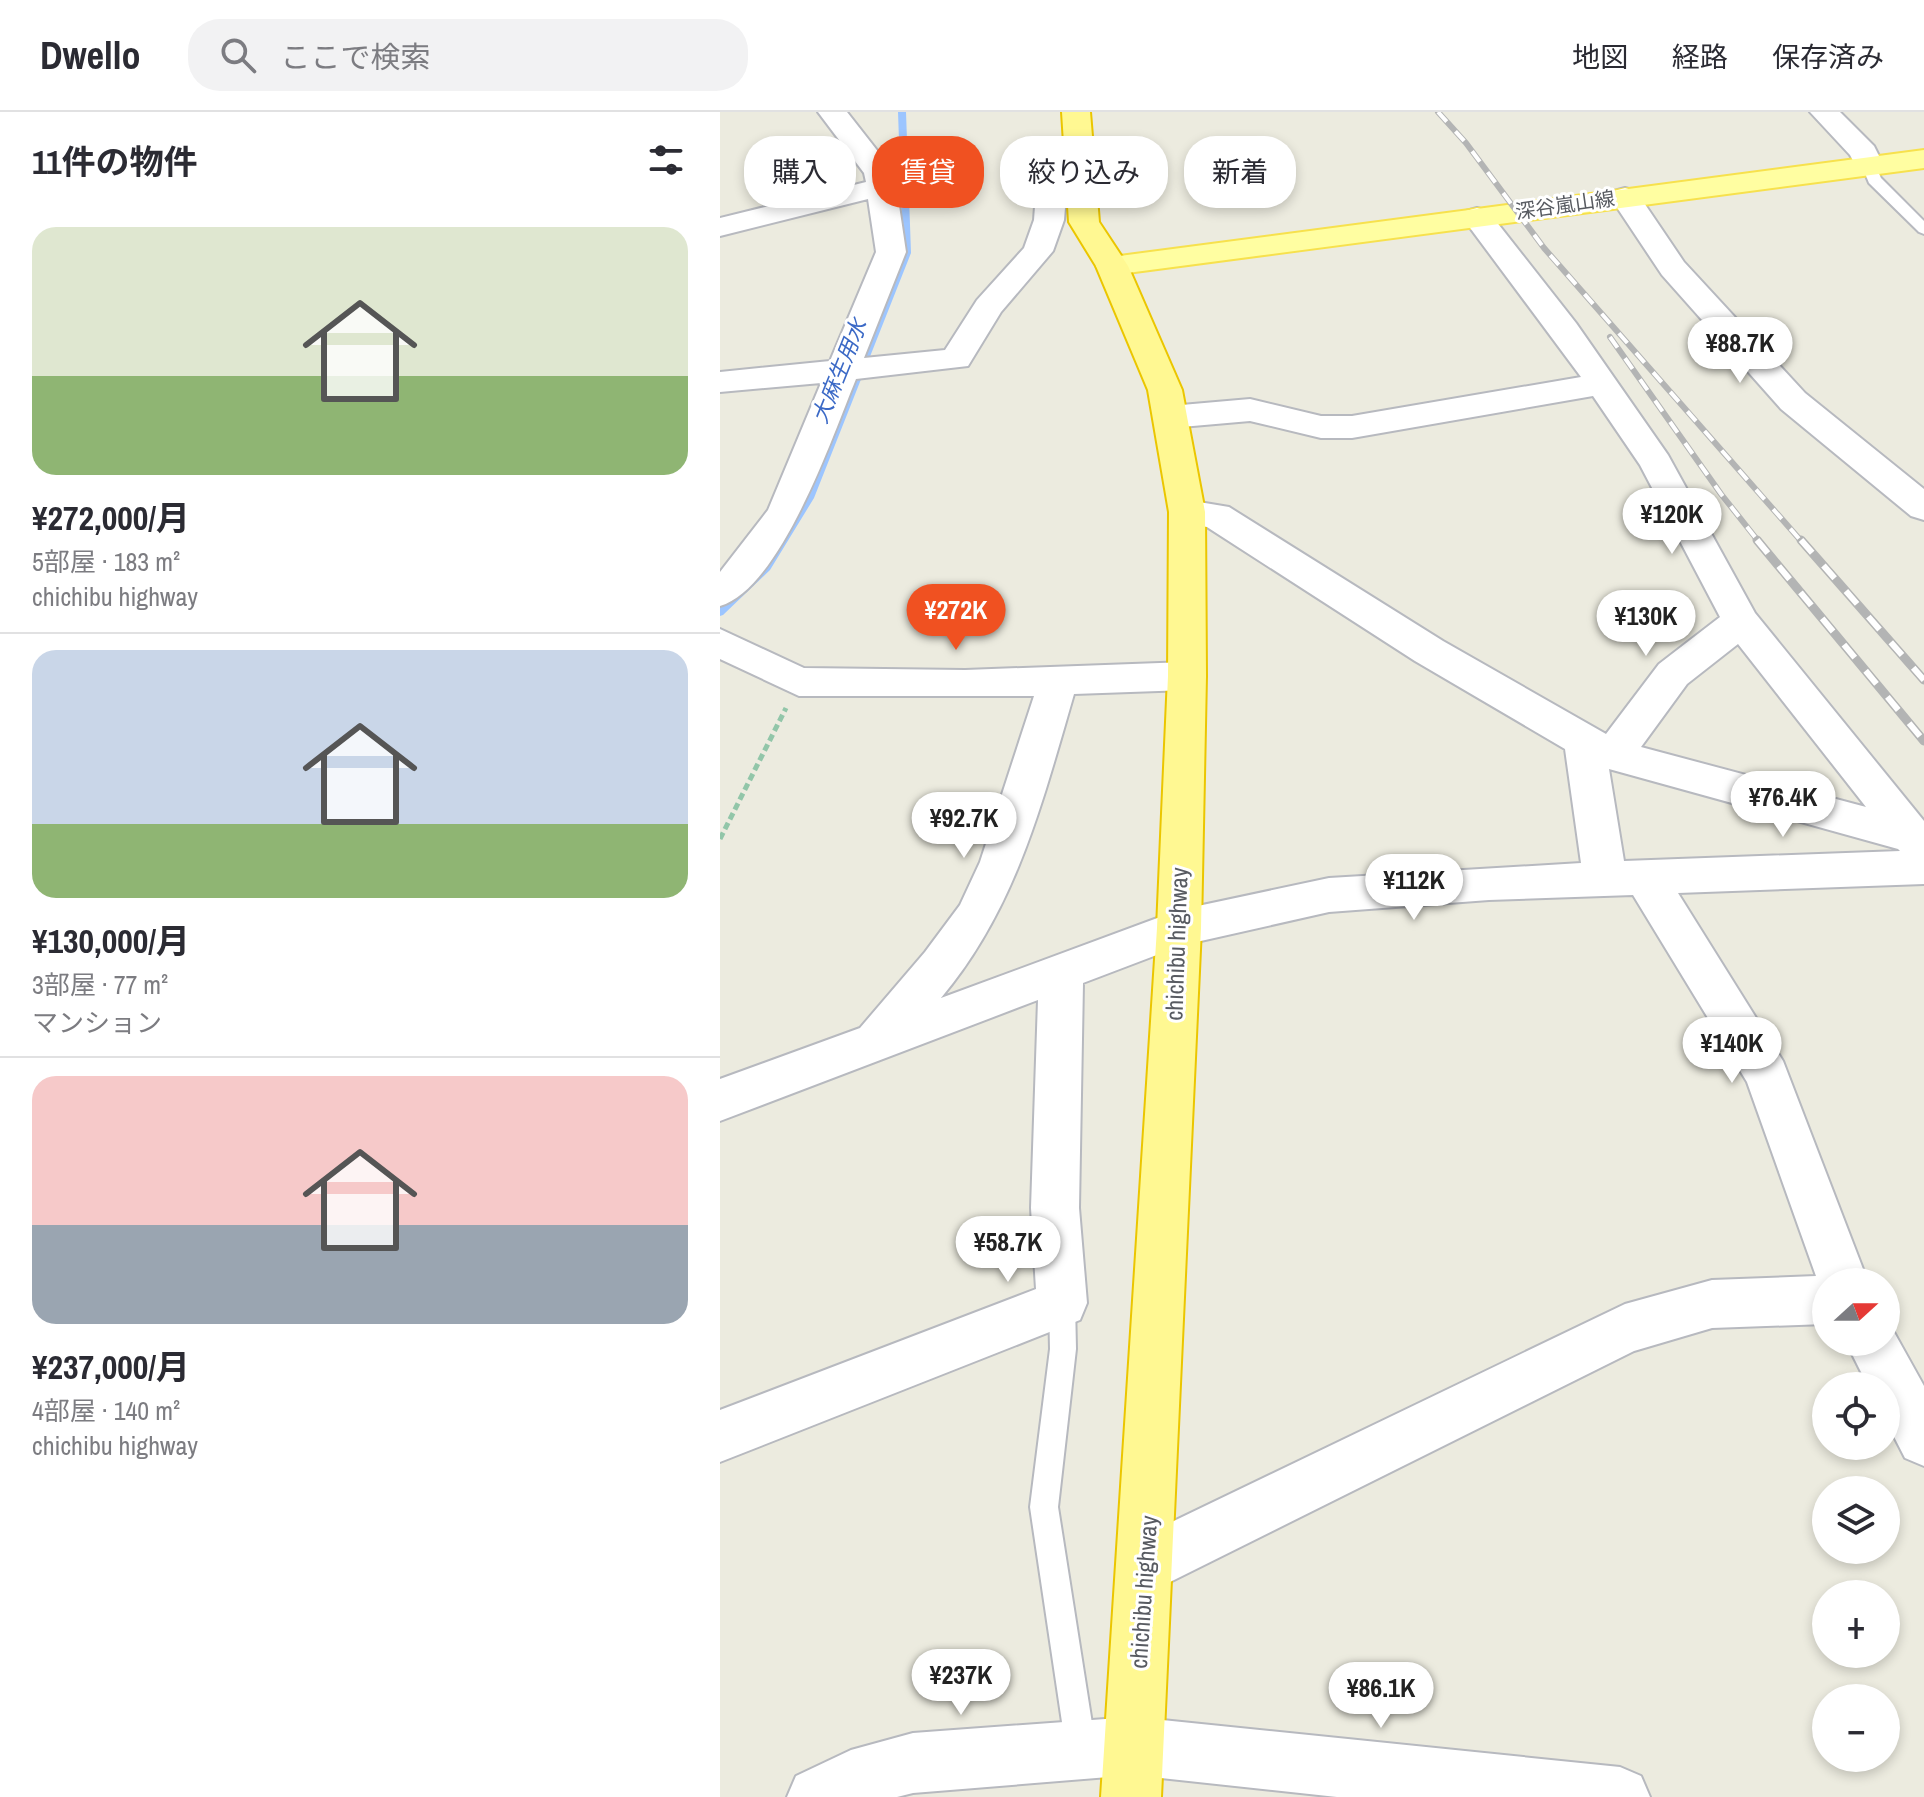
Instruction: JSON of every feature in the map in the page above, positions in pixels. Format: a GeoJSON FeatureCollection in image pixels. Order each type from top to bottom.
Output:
{"type":"FeatureCollection","features":[{"type":"Feature","properties":{"kind":"highway","name":"chichibu highway"},"geometry":{"type":"LineString","coordinates":[[1076,112],[1077,136]]}},
{"type":"Feature","properties":{"kind":"highway","name":"chichibu highway"},"geometry":{"type":"LineString","coordinates":[[1083,208],[1084,222],[1112,266],[1165,390],[1187,512],[1187,676],[1179,928],[1146,1564],[1115,1764]]}},
{"type":"Feature","properties":{"kind":"main road","name":"深谷嵐山線"},"geometry":{"type":"LineString","coordinates":[[1112,266],[1924,159]]}},
{"type":"Feature","properties":{"kind":"street"},"geometry":{"type":"LineString","coordinates":[[832,112],[872,163]]}},
{"type":"Feature","properties":{"kind":"street"},"geometry":{"type":"LineString","coordinates":[[1824,112],[1864,152],[1869,166]]}},
{"type":"Feature","properties":{"kind":"street"},"geometry":{"type":"LineString","coordinates":[[720,227],[872,189]]}},
{"type":"Feature","properties":{"kind":"street"},"geometry":{"type":"LineString","coordinates":[[1625,197],[1673,268],[1793,401],[1924,508]]}},
{"type":"Feature","properties":{"kind":"street"},"geometry":{"type":"LineString","coordinates":[[720,593],[738,576],[784,513],[891,252],[884,208]]}},
{"type":"Feature","properties":{"kind":"street"},"geometry":{"type":"LineString","coordinates":[[720,382],[956,359],[988,307],[1038,251],[1050,208]]}},
{"type":"Feature","properties":{"kind":"street"},"geometry":{"type":"LineString","coordinates":[[1477,217],[1565,330],[1656,463],[1741,621],[1920,852]]}},
{"type":"Feature","properties":{"kind":"street"},"geometry":{"type":"LineString","coordinates":[[1170,417],[1250,410],[1321,427],[1352,427],[1602,384]]}},
{"type":"Feature","properties":{"kind":"street"},"geometry":{"type":"LineString","coordinates":[[1187,512],[1216,516],[1429,651],[1599,748],[1920,852]]}},
{"type":"Feature","properties":{"kind":"street"},"geometry":{"type":"LineString","coordinates":[[1599,748],[1673,674],[1741,621]]}},
{"type":"Feature","properties":{"kind":"street"},"geometry":{"type":"LineString","coordinates":[[720,643],[799,682],[965,684],[1187,676]]}},
{"type":"Feature","properties":{"kind":"street"},"geometry":{"type":"LineString","coordinates":[[874,1043],[975,917],[1014,823],[1058,681]]}},
{"type":"Feature","properties":{"kind":"street"},"geometry":{"type":"LineString","coordinates":[[1599,748],[1625,878],[1767,1075],[1838,1268]]}},
{"type":"Feature","properties":{"kind":"street"},"geometry":{"type":"LineString","coordinates":[[720,1100],[1179,928],[1329,895],[1625,878],[1920,852]]}},
{"type":"Feature","properties":{"kind":"street"},"geometry":{"type":"LineString","coordinates":[[720,1436],[1062,1303],[1055,1208],[1061,973]]}},
{"type":"Feature","properties":{"kind":"street"},"geometry":{"type":"LineString","coordinates":[[1146,1564],[1625,1329],[1712,1304],[1812,1300]]}},
{"type":"Feature","properties":{"kind":"street"},"geometry":{"type":"LineString","coordinates":[[1880,1356],[1924,1439]]}},
{"type":"Feature","properties":{"kind":"street"},"geometry":{"type":"LineString","coordinates":[[817,1797],[851,1780],[913,1763],[1115,1764],[1584,1795]]}},
{"type":"Feature","properties":{"kind":"lane"},"geometry":{"type":"LineString","coordinates":[[1869,166],[1874,180],[1924,229]]}},
{"type":"Feature","properties":{"kind":"lane"},"geometry":{"type":"LineString","coordinates":[[1062,1303],[1063,1349],[1044,1507],[1115,1764]]}},
{"type":"Feature","properties":{"kind":"path"},"geometry":{"type":"LineString","coordinates":[[720,839],[799,682]]}},
{"type":"Feature","properties":{"kind":"waterway","name":"大麻生用水"},"geometry":{"type":"LineString","coordinates":[[720,613],[767,568],[810,498],[907,253],[902,112]]}},
{"type":"Feature","properties":{"kind":"railway"},"geometry":{"type":"LineString","coordinates":[[1438,112],[1466,143],[1544,248],[1802,542]]}},
{"type":"Feature","properties":{"kind":"railway"},"geometry":{"type":"LineString","coordinates":[[1610,337],[1721,494],[1759,542]]}},
{"type":"Feature","properties":{"kind":"railway"},"geometry":{"type":"LineString","coordinates":[[1757,540],[1924,741]]}},
{"type":"Feature","properties":{"kind":"railway"},"geometry":{"type":"LineString","coordinates":[[1801,540],[1924,680]]}}]}
